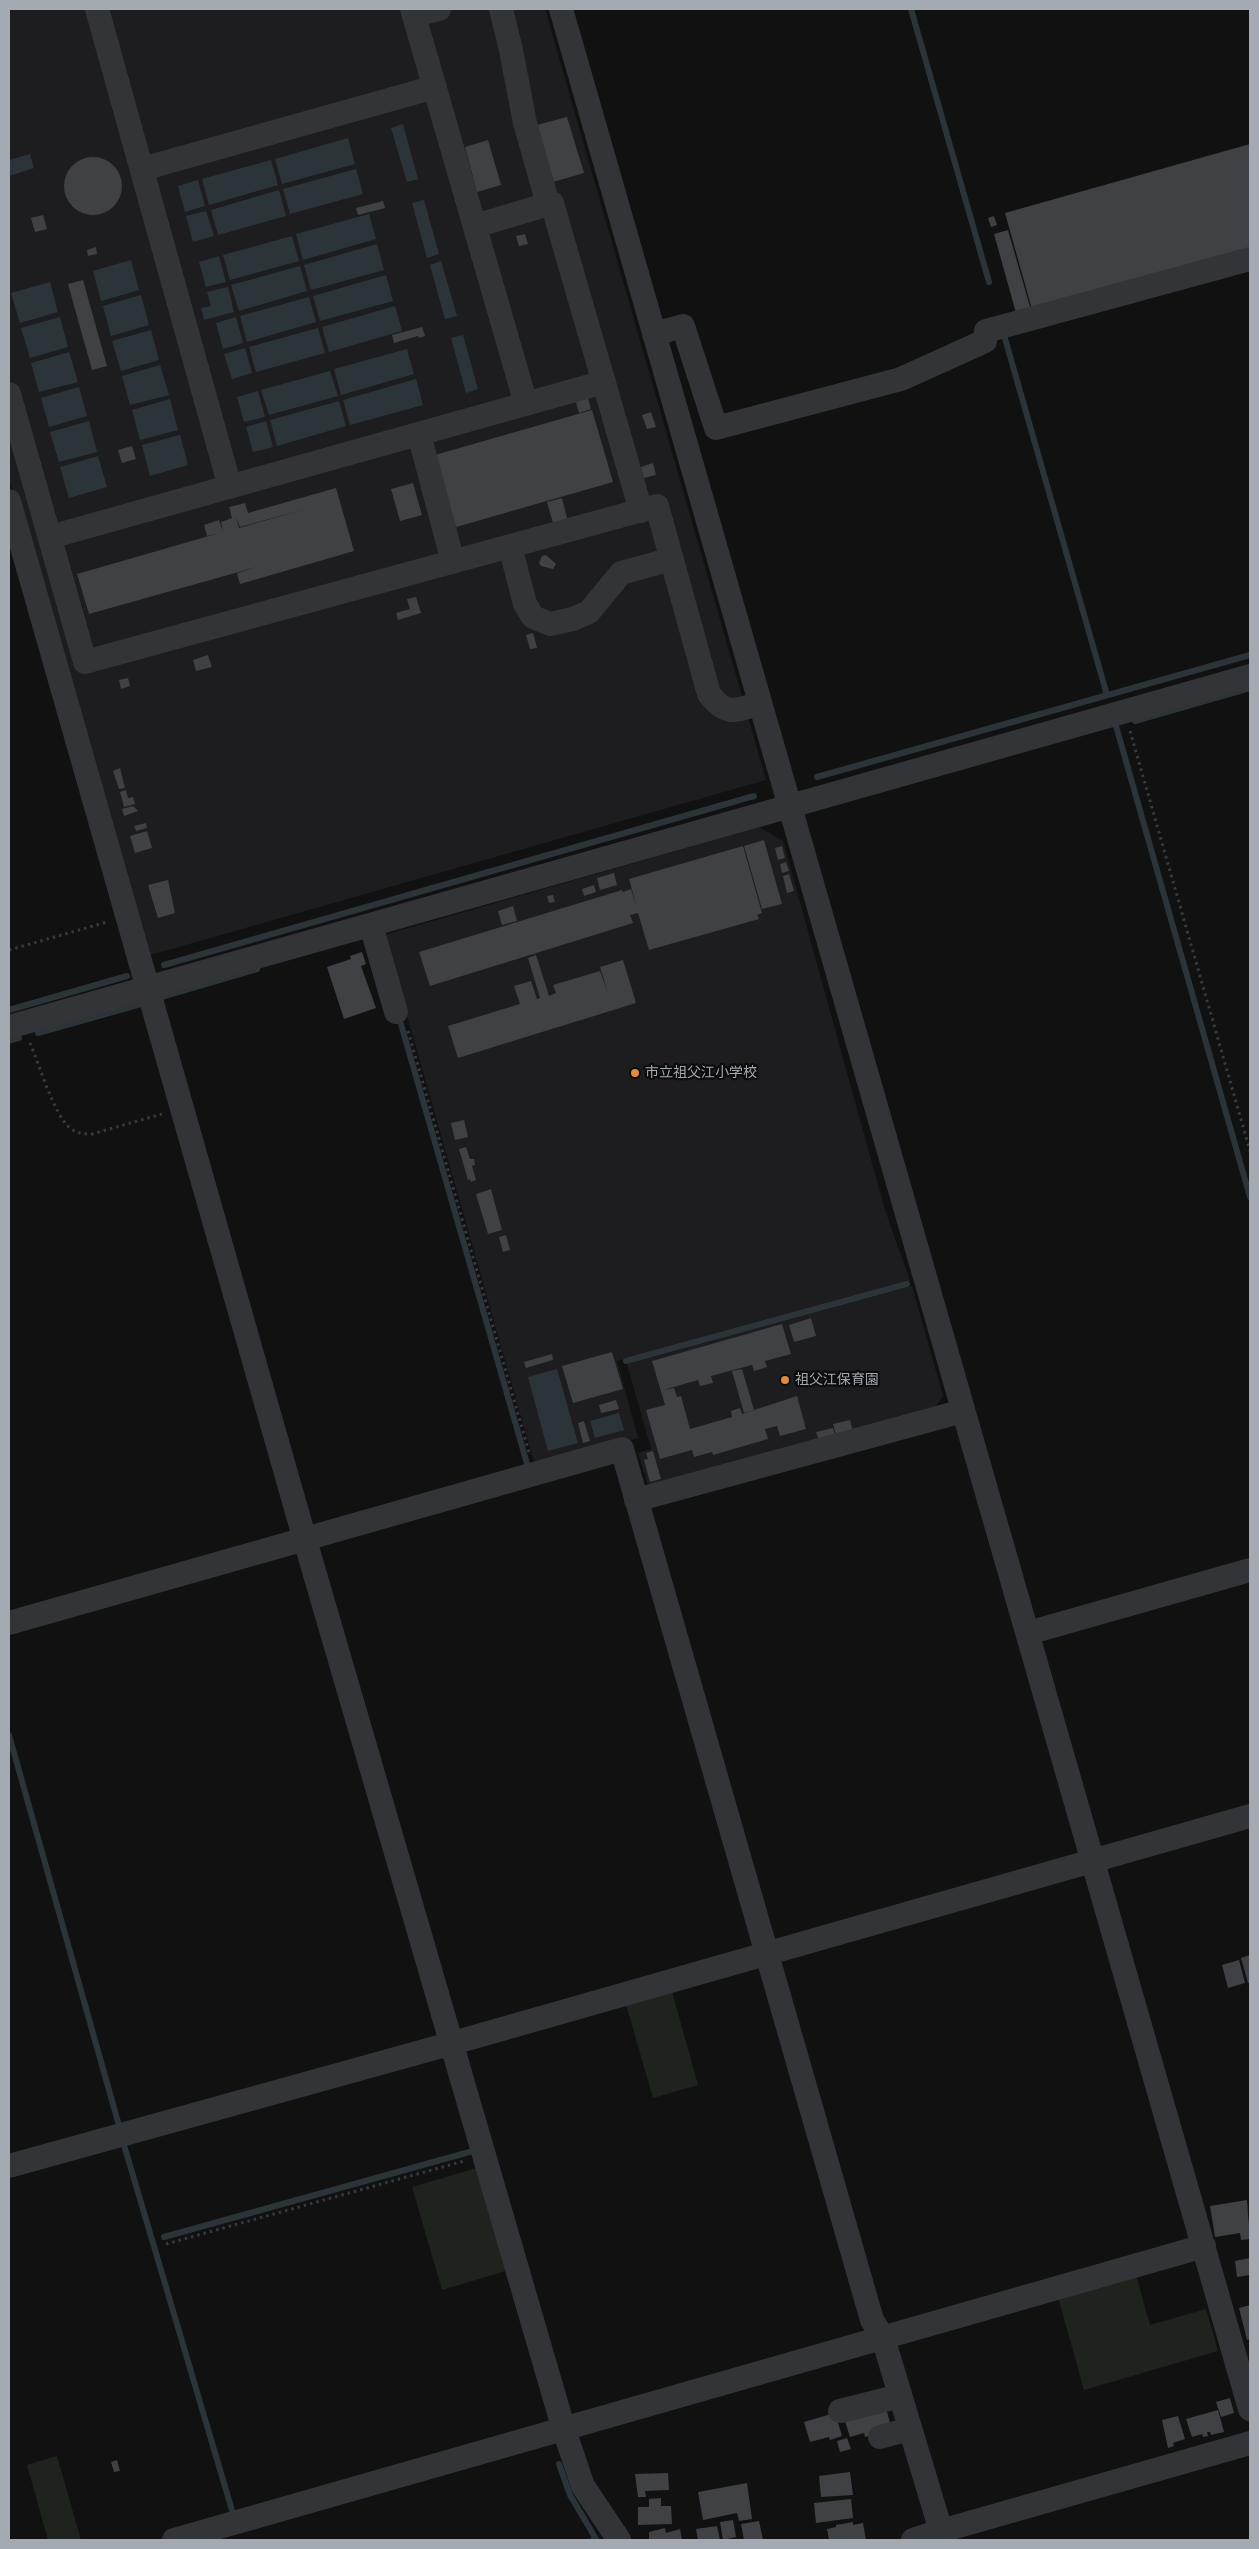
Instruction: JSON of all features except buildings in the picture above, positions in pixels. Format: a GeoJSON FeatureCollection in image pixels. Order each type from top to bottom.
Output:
{"type":"FeatureCollection","features":[{"type":"Feature","properties":{"kind":"street"},"geometry":{"type":"LineString","coordinates":[[97,9],[230,487]]}},
{"type":"Feature","properties":{"kind":"street"},"geometry":{"type":"LineString","coordinates":[[439,9],[413,12],[526,404]]}},
{"type":"Feature","properties":{"kind":"street"},"geometry":{"type":"LineString","coordinates":[[501,9],[512,50],[525,123],[548,204]]}},
{"type":"Feature","properties":{"kind":"street"},"geometry":{"type":"LineString","coordinates":[[561,9],[788,806],[1094,1859],[1204,2246],[1244,2363],[1250,2409]]}},
{"type":"Feature","properties":{"kind":"street"},"geometry":{"type":"LineString","coordinates":[[142,169],[435,87]]}},
{"type":"Feature","properties":{"kind":"street"},"geometry":{"type":"LineString","coordinates":[[475,226],[552,203],[641,511]]}},
{"type":"Feature","properties":{"kind":"street"},"geometry":{"type":"LineString","coordinates":[[654,334],[683,326],[716,428],[901,379],[985,341],[986,331],[1250,259]]}},
{"type":"Feature","properties":{"kind":"street"},"geometry":{"type":"LineString","coordinates":[[50,537],[604,382]]}},
{"type":"Feature","properties":{"kind":"street"},"geometry":{"type":"LineString","coordinates":[[9,394],[85,662],[657,506],[708,694],[718,706],[735,710],[759,704]]}},
{"type":"Feature","properties":{"kind":"street"},"geometry":{"type":"LineString","coordinates":[[419,434],[453,562]]}},
{"type":"Feature","properties":{"kind":"street"},"geometry":{"type":"LineString","coordinates":[[9,501],[305,1540],[453,2043],[564,2430],[583,2486],[619,2540]]}},
{"type":"Feature","properties":{"kind":"street"},"geometry":{"type":"LineString","coordinates":[[510,546],[525,604],[534,617],[550,624],[573,619],[589,612],[621,573],[672,559]]}},
{"type":"Feature","properties":{"kind":"street"},"geometry":{"type":"LineString","coordinates":[[16,1025],[1250,676]]}},
{"type":"Feature","properties":{"kind":"street"},"geometry":{"type":"LineString","coordinates":[[371,925],[396,1012]]}},
{"type":"Feature","properties":{"kind":"street"},"geometry":{"type":"LineString","coordinates":[[636,1500],[964,1410]]}},
{"type":"Feature","properties":{"kind":"street"},"geometry":{"type":"LineString","coordinates":[[9,1623],[622,1449],[872,2320],[883,2338],[941,2531]]}},
{"type":"Feature","properties":{"kind":"street"},"geometry":{"type":"LineString","coordinates":[[1028,1633],[1250,1570]]}},
{"type":"Feature","properties":{"kind":"street"},"geometry":{"type":"LineString","coordinates":[[9,2166],[453,2043],[1250,1816]]}},
{"type":"Feature","properties":{"kind":"street"},"geometry":{"type":"LineString","coordinates":[[174,2540],[1204,2246]]}},
{"type":"Feature","properties":{"kind":"street"},"geometry":{"type":"LineString","coordinates":[[840,2412],[900,2396]]}},
{"type":"Feature","properties":{"kind":"street"},"geometry":{"type":"LineString","coordinates":[[880,2437],[910,2429]]}},
{"type":"Feature","properties":{"kind":"street"},"geometry":{"type":"LineString","coordinates":[[913,2540],[1250,2443]]}},
{"type":"Feature","properties":{"kind":"path"},"geometry":{"type":"LineString","coordinates":[[1125,712],[1250,1151]]}},
{"type":"Feature","properties":{"kind":"path"},"geometry":{"type":"LineString","coordinates":[[9,950],[127,917]]}},
{"type":"Feature","properties":{"kind":"path"},"geometry":{"type":"LineString","coordinates":[[396,1012],[404,1016],[535,1474]]}},
{"type":"Feature","properties":{"kind":"path"},"geometry":{"type":"LineString","coordinates":[[16,1025],[60,1117],[76,1132],[92,1134],[182,1108]]}},
{"type":"Feature","properties":{"kind":"path"},"geometry":{"type":"LineString","coordinates":[[166,2244],[484,2155]]}},
{"type":"Feature","properties":{"kind":"shaded area"},"geometry":{"type":"Polygon","coordinates":[[[9,9],[545,9],[766,780],[147,956],[9,479],[9,9]]]}},
{"type":"Feature","properties":{"kind":"shaded area"},"geometry":{"type":"Polygon","coordinates":[[[403,124],[418,179],[407,182],[391,128],[403,124]]]}},
{"type":"Feature","properties":{"kind":"shaded area"},"geometry":{"type":"Polygon","coordinates":[[[348,138],[355,164],[282,184],[275,159],[348,138]]]}},
{"type":"Feature","properties":{"kind":"shaded area"},"geometry":{"type":"Polygon","coordinates":[[[30,154],[34,168],[9,176],[9,160],[30,154]]]}},
{"type":"Feature","properties":{"kind":"shaded area"},"geometry":{"type":"Polygon","coordinates":[[[271,160],[278,185],[209,205],[202,179],[271,160]]]}},
{"type":"Feature","properties":{"kind":"shaded area"},"geometry":{"type":"Polygon","coordinates":[[[356,169],[363,194],[290,214],[283,189],[356,169]]]}},
{"type":"Feature","properties":{"kind":"shaded area"},"geometry":{"type":"Polygon","coordinates":[[[198,180],[205,206],[185,212],[178,186],[198,180]]]}},
{"type":"Feature","properties":{"kind":"shaded area"},"geometry":{"type":"Polygon","coordinates":[[[279,190],[286,216],[218,235],[211,210],[279,190]]]}},
{"type":"Feature","properties":{"kind":"shaded area"},"geometry":{"type":"Polygon","coordinates":[[[424,200],[439,254],[427,258],[412,203],[424,200]]]}},
{"type":"Feature","properties":{"kind":"shaded area"},"geometry":{"type":"Polygon","coordinates":[[[206,211],[214,236],[193,242],[186,216],[206,211]]]}},
{"type":"Feature","properties":{"kind":"shaded area"},"geometry":{"type":"Polygon","coordinates":[[[369,214],[376,239],[303,260],[296,234],[369,214]]]}},
{"type":"Feature","properties":{"kind":"shaded area"},"geometry":{"type":"Polygon","coordinates":[[[292,236],[299,261],[230,280],[223,255],[292,236]]]}},
{"type":"Feature","properties":{"kind":"shaded area"},"geometry":{"type":"Polygon","coordinates":[[[377,244],[384,270],[311,290],[304,265],[377,244]]]}},
{"type":"Feature","properties":{"kind":"shaded area"},"geometry":{"type":"Polygon","coordinates":[[[219,256],[226,282],[206,287],[199,262],[219,256]]]}},
{"type":"Feature","properties":{"kind":"shaded area"},"geometry":{"type":"Polygon","coordinates":[[[131,260],[139,290],[101,301],[93,271],[131,260]]]}},
{"type":"Feature","properties":{"kind":"shaded area"},"geometry":{"type":"Polygon","coordinates":[[[441,261],[457,316],[445,319],[430,265],[441,261]]]}},
{"type":"Feature","properties":{"kind":"shaded area"},"geometry":{"type":"Polygon","coordinates":[[[300,266],[307,291],[239,311],[231,285],[300,266]]]}},
{"type":"Feature","properties":{"kind":"shaded area"},"geometry":{"type":"Polygon","coordinates":[[[386,275],[393,301],[320,321],[313,296],[386,275]]]}},
{"type":"Feature","properties":{"kind":"shaded area"},"geometry":{"type":"Polygon","coordinates":[[[50,282],[58,312],[20,323],[11,293],[50,282]]]}},
{"type":"Feature","properties":{"kind":"shaded area"},"geometry":{"type":"Polygon","coordinates":[[[228,287],[234,312],[204,320],[201,308],[211,306],[207,292],[228,287]]]}},
{"type":"Feature","properties":{"kind":"shaded area"},"geometry":{"type":"Polygon","coordinates":[[[141,295],[149,325],[111,336],[103,306],[141,295]]]}},
{"type":"Feature","properties":{"kind":"shaded area"},"geometry":{"type":"Polygon","coordinates":[[[309,297],[316,322],[247,342],[240,316],[309,297]]]}},
{"type":"Feature","properties":{"kind":"shaded area"},"geometry":{"type":"Polygon","coordinates":[[[395,306],[402,331],[329,352],[322,327],[395,306]]]}},
{"type":"Feature","properties":{"kind":"shaded area"},"geometry":{"type":"Polygon","coordinates":[[[60,317],[68,347],[30,358],[21,328],[60,317]]]}},
{"type":"Feature","properties":{"kind":"shaded area"},"geometry":{"type":"Polygon","coordinates":[[[236,317],[243,343],[223,349],[216,323],[236,317]]]}},
{"type":"Feature","properties":{"kind":"shaded area"},"geometry":{"type":"Polygon","coordinates":[[[318,328],[325,353],[256,372],[249,347],[318,328]]]}},
{"type":"Feature","properties":{"kind":"shaded area"},"geometry":{"type":"Polygon","coordinates":[[[151,330],[159,360],[121,371],[112,341],[151,330]]]}},
{"type":"Feature","properties":{"kind":"shaded area"},"geometry":{"type":"Polygon","coordinates":[[[463,335],[478,389],[466,393],[451,338],[463,335]]]}},
{"type":"Feature","properties":{"kind":"shaded area"},"geometry":{"type":"Polygon","coordinates":[[[245,348],[252,373],[232,379],[224,354],[245,348]]]}},
{"type":"Feature","properties":{"kind":"shaded area"},"geometry":{"type":"Polygon","coordinates":[[[407,349],[414,374],[341,395],[334,369],[407,349]]]}},
{"type":"Feature","properties":{"kind":"shaded area"},"geometry":{"type":"Polygon","coordinates":[[[69,352],[78,382],[39,392],[31,363],[69,352]]]}},
{"type":"Feature","properties":{"kind":"shaded area"},"geometry":{"type":"Polygon","coordinates":[[[160,365],[169,395],[130,405],[122,376],[160,365]]]}},
{"type":"Feature","properties":{"kind":"shaded area"},"geometry":{"type":"Polygon","coordinates":[[[330,371],[338,396],[269,415],[261,390],[330,371]]]}},
{"type":"Feature","properties":{"kind":"shaded area"},"geometry":{"type":"Polygon","coordinates":[[[416,379],[423,405],[350,425],[343,400],[416,379]]]}},
{"type":"Feature","properties":{"kind":"shaded area"},"geometry":{"type":"Polygon","coordinates":[[[79,387],[87,416],[49,427],[41,398],[79,387]]]}},
{"type":"Feature","properties":{"kind":"shaded area"},"geometry":{"type":"Polygon","coordinates":[[[258,391],[265,417],[244,422],[237,397],[258,391]]]}},
{"type":"Feature","properties":{"kind":"shaded area"},"geometry":{"type":"Polygon","coordinates":[[[170,399],[178,430],[140,440],[132,410],[170,399]]]}},
{"type":"Feature","properties":{"kind":"shaded area"},"geometry":{"type":"Polygon","coordinates":[[[339,401],[346,426],[277,446],[270,420],[339,401]]]}},
{"type":"Feature","properties":{"kind":"shaded area"},"geometry":{"type":"Polygon","coordinates":[[[89,421],[97,452],[59,462],[50,432],[89,421]]]}},
{"type":"Feature","properties":{"kind":"shaded area"},"geometry":{"type":"Polygon","coordinates":[[[266,421],[273,447],[253,452],[246,427],[266,421]]]}},
{"type":"Feature","properties":{"kind":"shaded area"},"geometry":{"type":"Polygon","coordinates":[[[180,435],[188,465],[150,476],[142,445],[180,435]]]}},
{"type":"Feature","properties":{"kind":"shaded area"},"geometry":{"type":"Polygon","coordinates":[[[98,456],[107,487],[69,498],[60,467],[98,456]]]}},
{"type":"Feature","properties":{"kind":"shaded area","name":"市立祖父江小学校"},"geometry":{"type":"Polygon","coordinates":[[[759,827],[783,841],[885,1210],[910,1281],[617,1361],[638,1438],[535,1466],[384,935],[759,827]]]}},
{"type":"Feature","properties":{"kind":"shaded area","name":"祖父江保育園"},"geometry":{"type":"Polygon","coordinates":[[[912,1286],[943,1396],[934,1409],[648,1485],[638,1453],[651,1449],[627,1364],[912,1286]]]}},
{"type":"Feature","properties":{"kind":"shaded area"},"geometry":{"type":"Polygon","coordinates":[[[557,1369],[578,1443],[548,1451],[528,1377],[557,1369]]]}},
{"type":"Feature","properties":{"kind":"shaded area"},"geometry":{"type":"Polygon","coordinates":[[[619,1413],[624,1430],[595,1438],[590,1421],[619,1413]]]}},
{"type":"Feature","properties":{"kind":"shaded area"},"geometry":{"type":"Polygon","coordinates":[[[671,1988],[698,2085],[653,2098],[625,2001],[671,1988]]]}},
{"type":"Feature","properties":{"kind":"shaded area"},"geometry":{"type":"Polygon","coordinates":[[[480,2167],[509,2270],[442,2290],[412,2187],[480,2167]]]}},
{"type":"Feature","properties":{"kind":"shaded area"},"geometry":{"type":"Polygon","coordinates":[[[1136,2275],[1150,2325],[1206,2309],[1218,2351],[1084,2390],[1058,2297],[1136,2275]]]}},
{"type":"Feature","properties":{"kind":"shaded area"},"geometry":{"type":"Polygon","coordinates":[[[57,2456],[81,2540],[48,2540],[27,2465],[57,2456]]]}},
{"type":"Feature","properties":{"kind":"waterway"},"geometry":{"type":"LineString","coordinates":[[911,9],[989,282]]}},
{"type":"Feature","properties":{"kind":"waterway"},"geometry":{"type":"LineString","coordinates":[[1004,335],[1107,695]]}},
{"type":"Feature","properties":{"kind":"waterway"},"geometry":{"type":"LineString","coordinates":[[817,777],[1250,655]]}},
{"type":"Feature","properties":{"kind":"waterway"},"geometry":{"type":"LineString","coordinates":[[1135,721],[1250,688]]}},
{"type":"Feature","properties":{"kind":"waterway"},"geometry":{"type":"LineString","coordinates":[[1116,726],[1250,1197]]}},
{"type":"Feature","properties":{"kind":"waterway"},"geometry":{"type":"LineString","coordinates":[[164,965],[754,796]]}},
{"type":"Feature","properties":{"kind":"waterway"},"geometry":{"type":"LineString","coordinates":[[158,998],[257,969]]}},
{"type":"Feature","properties":{"kind":"waterway"},"geometry":{"type":"LineString","coordinates":[[9,1010],[127,976]]}},
{"type":"Feature","properties":{"kind":"waterway"},"geometry":{"type":"LineString","coordinates":[[38,1033],[141,1004]]}},
{"type":"Feature","properties":{"kind":"waterway"},"geometry":{"type":"LineString","coordinates":[[401,1024],[528,1467]]}},
{"type":"Feature","properties":{"kind":"waterway"},"geometry":{"type":"LineString","coordinates":[[9,1041],[19,1038]]}},
{"type":"Feature","properties":{"kind":"waterway"},"geometry":{"type":"LineString","coordinates":[[626,1361],[907,1284]]}},
{"type":"Feature","properties":{"kind":"waterway"},"geometry":{"type":"LineString","coordinates":[[9,1735],[118,2122]]}},
{"type":"Feature","properties":{"kind":"waterway"},"geometry":{"type":"LineString","coordinates":[[124,2145],[234,2517]]}},
{"type":"Feature","properties":{"kind":"waterway"},"geometry":{"type":"LineString","coordinates":[[164,2237],[473,2151]]}},
{"type":"Feature","properties":{"kind":"waterway"},"geometry":{"type":"LineString","coordinates":[[559,2464],[570,2495],[596,2539],[593,2540]]}},
{"type":"Feature","properties":{"kind":"place","name":"市立祖父江小学校"},"geometry":{"type":"Point","coordinates":[635,1073]}},
{"type":"Feature","properties":{"kind":"place","name":"祖父江保育園"},"geometry":{"type":"Point","coordinates":[785,1380]}}]}
